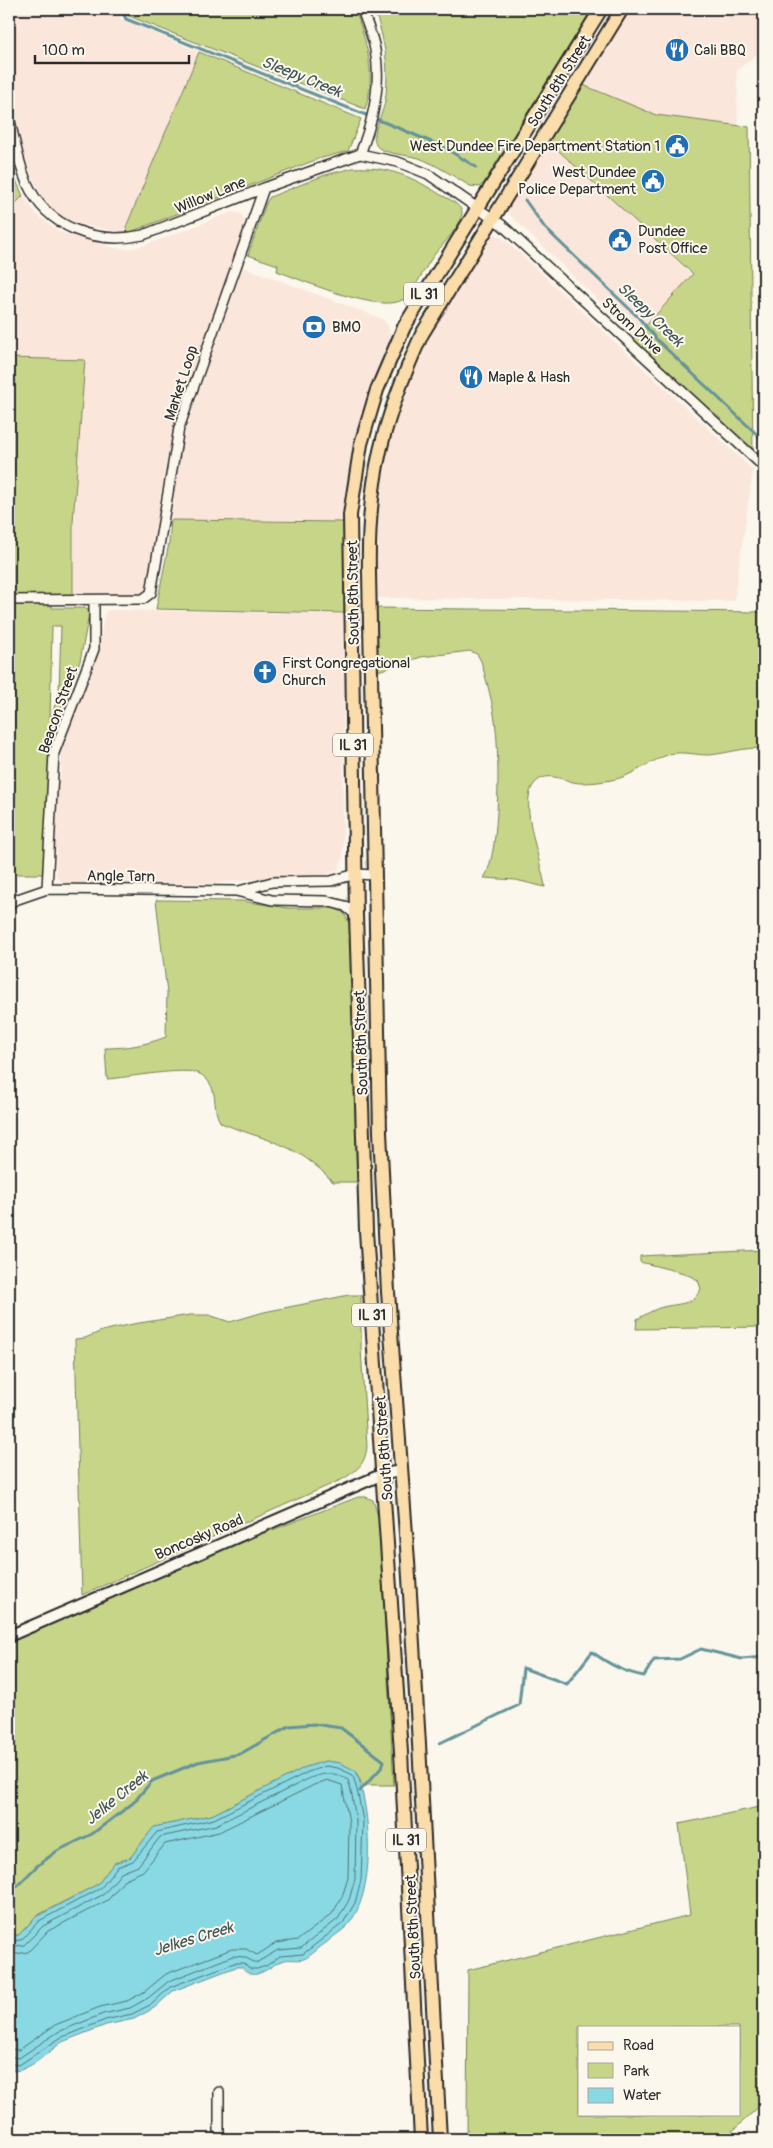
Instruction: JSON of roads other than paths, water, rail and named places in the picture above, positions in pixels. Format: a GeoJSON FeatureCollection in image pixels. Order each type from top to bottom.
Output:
{"type":"FeatureCollection","features":[{"type":"Feature","properties":{"kind":"main road","name":"South 8th Street"},"geometry":{"type":"LineString","coordinates":[[421,2139],[406,1846],[366,1231],[356,915],[349,557],[351,510],[361,444],[377,390],[404,327],[601,9]]}},
{"type":"Feature","properties":{"kind":"main road","name":"South 8th Street"},"geometry":{"type":"LineString","coordinates":[[440,2139],[419,1744],[402,1471],[388,1292],[380,1132],[368,536],[375,467],[392,403],[422,334],[622,9]]}},
{"type":"Feature","properties":{"kind":"street"},"geometry":{"type":"LineString","coordinates":[[362,9],[375,50],[377,92],[367,135],[360,154],[415,167],[477,208]]}},
{"type":"Feature","properties":{"kind":"street","name":"Willow Lane"},"geometry":{"type":"LineString","coordinates":[[9,116],[22,170],[37,201],[53,218],[82,233],[116,238],[143,236],[264,188],[360,154]]}},
{"type":"Feature","properties":{"kind":"street","name":"Market Loop"},"geometry":{"type":"LineString","coordinates":[[94,600],[143,600],[151,594],[180,428],[264,188]]}},
{"type":"Feature","properties":{"kind":"street","name":"Strom Drive"},"geometry":{"type":"LineString","coordinates":[[477,208],[502,225],[764,467]]}},
{"type":"Feature","properties":{"kind":"street"},"geometry":{"type":"LineString","coordinates":[[9,600],[94,600]]}},
{"type":"Feature","properties":{"kind":"street","name":"Beacon Street"},"geometry":{"type":"LineString","coordinates":[[47,889],[54,753],[94,648],[94,600]]}},
{"type":"Feature","properties":{"kind":"street","name":"Angle Tarn"},"geometry":{"type":"LineString","coordinates":[[236,891],[272,882],[331,881],[356,874],[374,875]]}},
{"type":"Feature","properties":{"kind":"street","name":"Angle Tarn"},"geometry":{"type":"LineString","coordinates":[[9,904],[15,900],[47,889],[236,891],[272,900],[326,901],[345,906],[356,915]]}},
{"type":"Feature","properties":{"kind":"street","name":"Boncosky Road"},"geometry":{"type":"LineString","coordinates":[[9,1636],[383,1474],[402,1471]]}},
{"type":"Feature","properties":{"kind":"street"},"geometry":{"type":"LineString","coordinates":[[219,2092],[219,2139]]}},
{"type":"Feature","properties":{"kind":"water"},"geometry":{"type":"Polygon","coordinates":[[[326,1761],[340,1763],[356,1771],[368,1828],[367,1873],[363,1893],[357,1911],[347,1926],[304,1959],[284,1960],[256,1974],[247,1972],[242,1967],[236,1967],[173,1991],[154,2008],[134,2019],[106,2025],[62,2042],[35,2063],[21,2070],[13,2071],[9,2064],[9,1936],[19,1935],[36,1917],[98,1884],[114,1863],[130,1858],[154,1827],[212,1815],[306,1767],[326,1761]]]}},
{"type":"Feature","properties":{"kind":"waterway","name":"Sleepy Creek"},"geometry":{"type":"LineString","coordinates":[[121,9],[126,19],[401,129],[445,148],[476,167]]}},
{"type":"Feature","properties":{"kind":"waterway","name":"Sleepy Creek"},"geometry":{"type":"LineString","coordinates":[[525,200],[545,228],[639,318],[656,339],[764,441]]}},
{"type":"Feature","properties":{"kind":"waterway","name":"Jelkes Creek"},"geometry":{"type":"LineString","coordinates":[[440,1743],[519,1705],[523,1668],[567,1684],[592,1652],[616,1667],[644,1676],[654,1660],[680,1659],[701,1649],[742,1659],[764,1657]]}},
{"type":"Feature","properties":{"kind":"waterway","name":"Jelke Creek"},"geometry":{"type":"LineString","coordinates":[[9,1891],[15,1888],[37,1866],[57,1851],[92,1834],[133,1803],[152,1781],[198,1762],[240,1754],[289,1726],[314,1724],[341,1728],[384,1761],[382,1767],[360,1791]]}},
{"type":"Feature","properties":{"kind":"place","name":"Cali BBQ"},"geometry":{"type":"Point","coordinates":[677,50]}},
{"type":"Feature","properties":{"kind":"place","name":"West Dundee Fire Department Station 1"},"geometry":{"type":"Point","coordinates":[677,146]}},
{"type":"Feature","properties":{"kind":"place","name":"West Dundee Police Department"},"geometry":{"type":"Point","coordinates":[653,181]}},
{"type":"Feature","properties":{"kind":"place","name":"Dundee Post Office"},"geometry":{"type":"Point","coordinates":[620,240]}},
{"type":"Feature","properties":{"kind":"place","name":"BMO"},"geometry":{"type":"Point","coordinates":[314,327]}},
{"type":"Feature","properties":{"kind":"place","name":"Maple & Hash"},"geometry":{"type":"Point","coordinates":[471,377]}},
{"type":"Feature","properties":{"kind":"place","name":"First Congregational Church"},"geometry":{"type":"Point","coordinates":[265,672]}}]}
